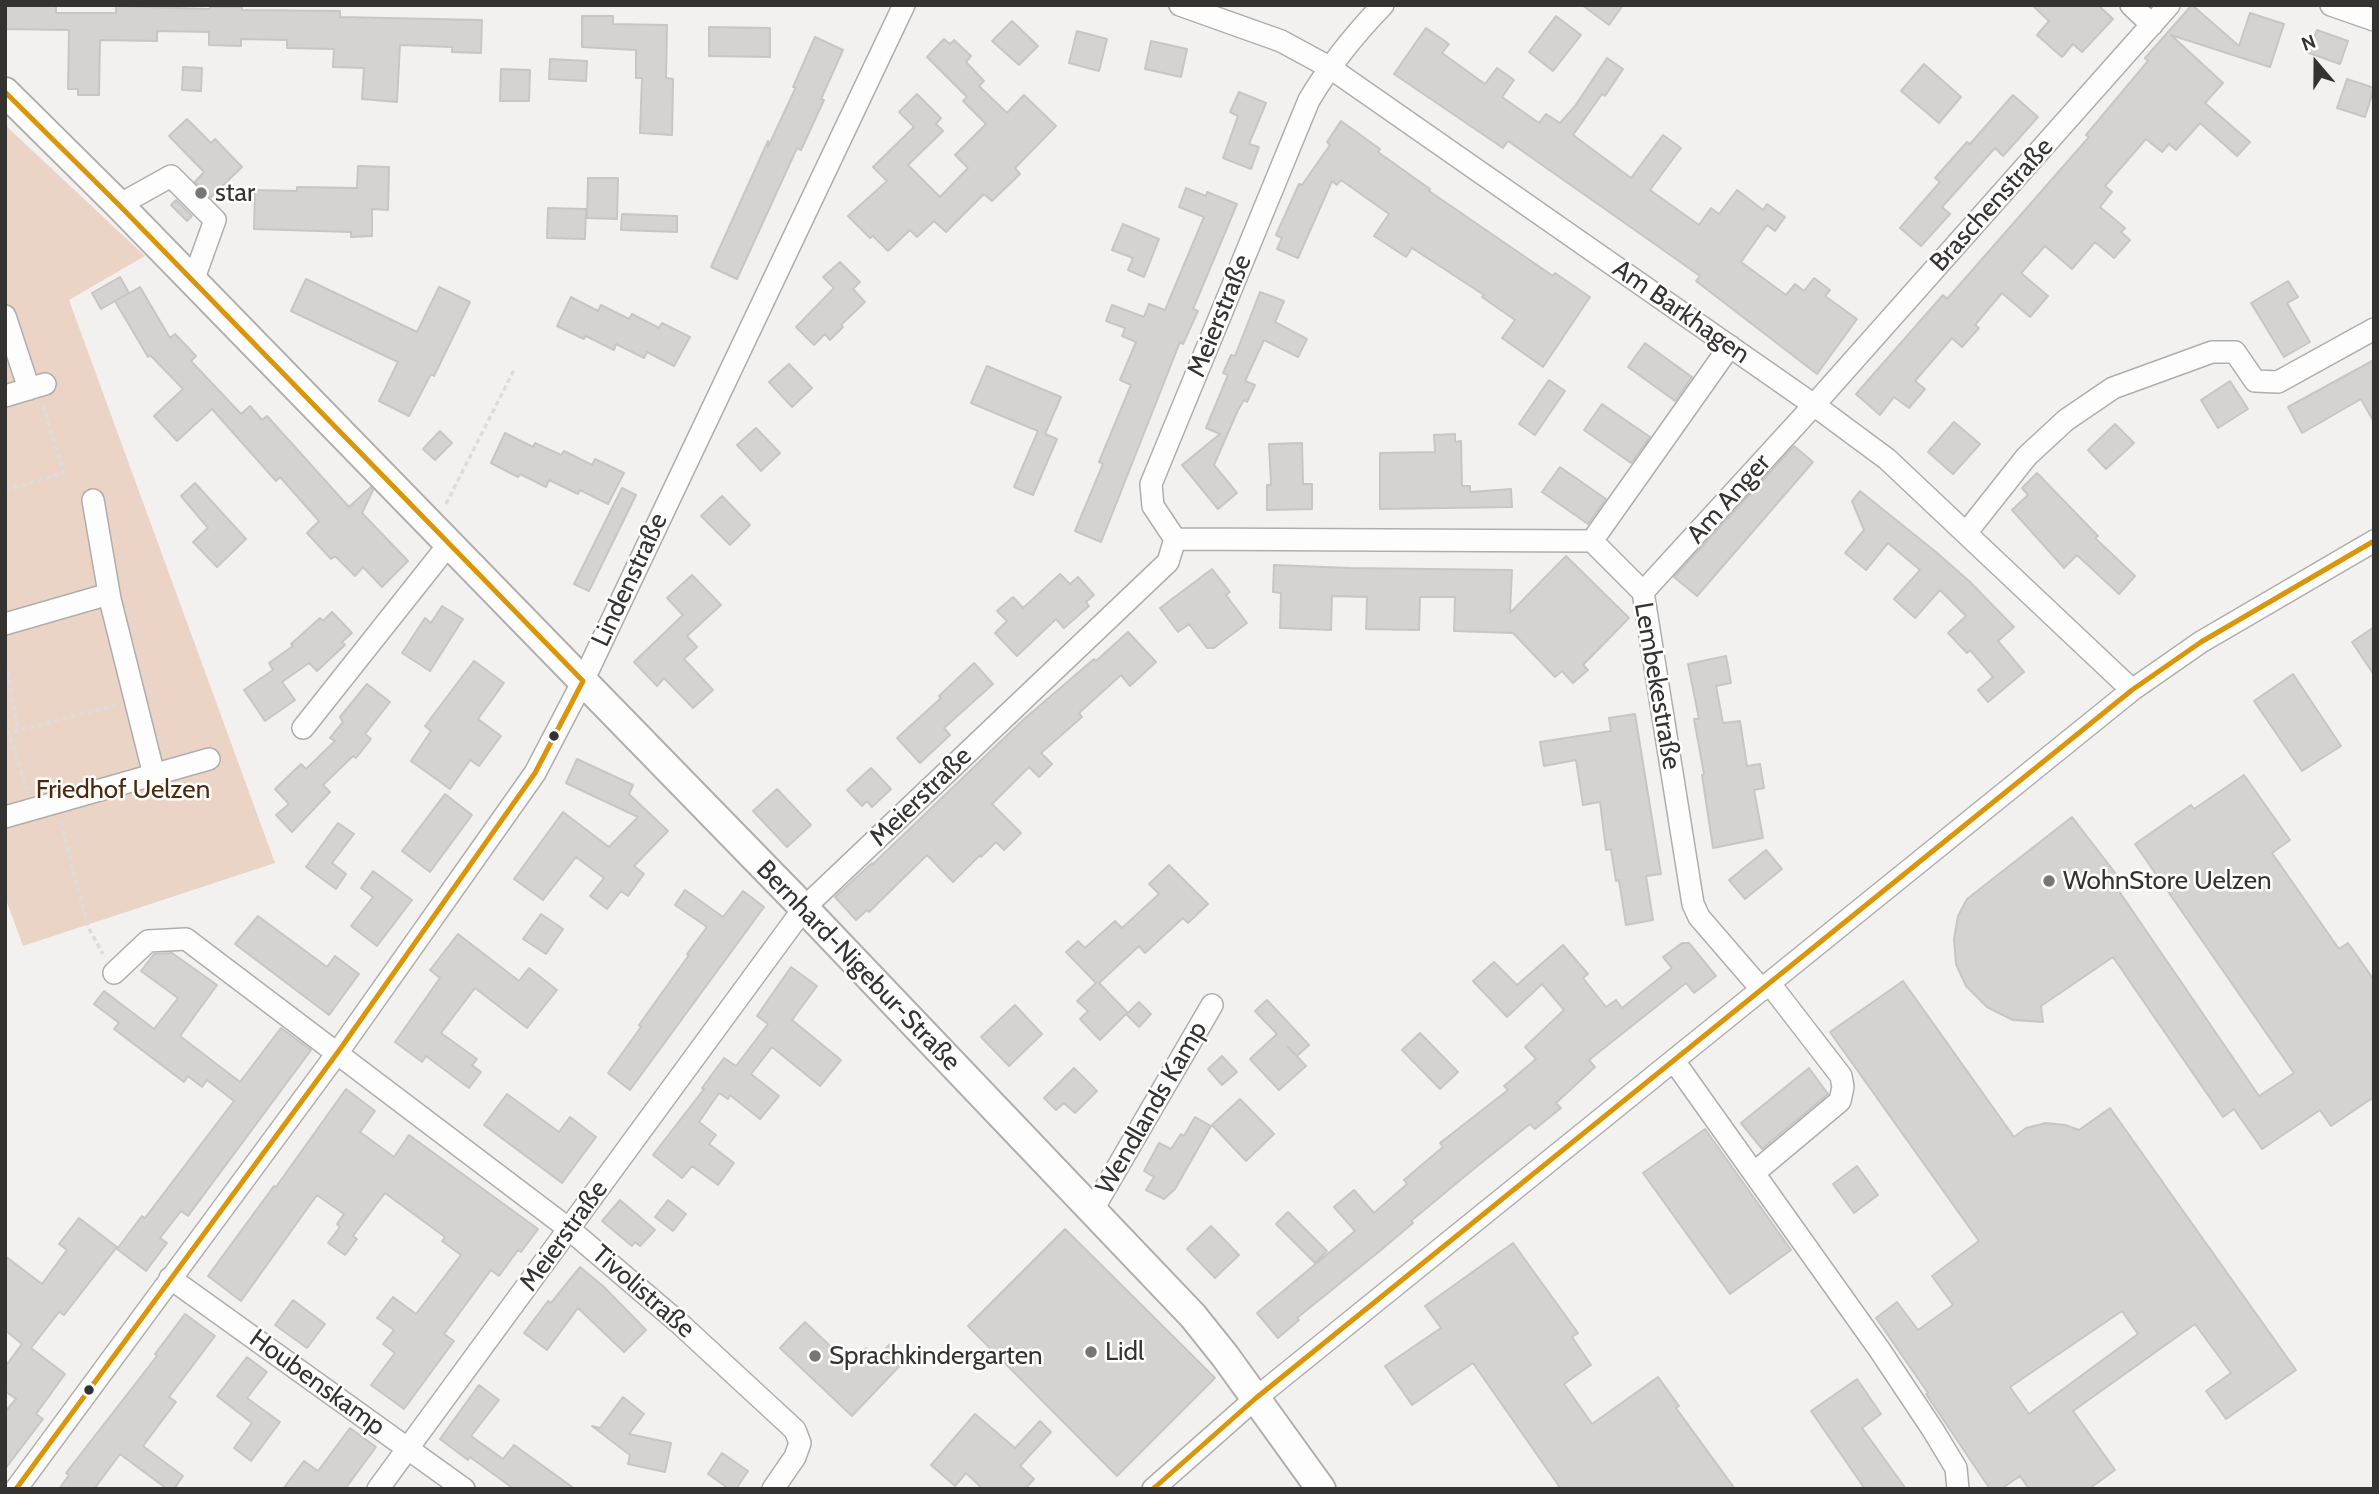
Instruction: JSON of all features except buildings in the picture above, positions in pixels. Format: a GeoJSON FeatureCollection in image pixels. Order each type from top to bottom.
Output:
{"type":"FeatureCollection","features":[{"type":"Feature","properties":{"kind":"main road","name":"Bernhard-Nigebur-Straße"},"geometry":{"type":"LineString","coordinates":[[5,92],[804,908],[1193,1316],[1321,1489]]}},
{"type":"Feature","properties":{"kind":"street","name":"Lindenstraße"},"geometry":{"type":"LineString","coordinates":[[16,1489],[338,1052],[535,773],[583,681],[904,5]]}},
{"type":"Feature","properties":{"kind":"street","name":"Am Barkhagen"},"geometry":{"type":"LineString","coordinates":[[1180,5],[1281,41],[1329,66],[1814,405],[1887,459],[2132,690]]}},
{"type":"Feature","properties":{"kind":"street","name":"Meierstraße"},"geometry":{"type":"LineString","coordinates":[[378,1489],[804,908],[1168,562],[1175,539],[1153,506],[1151,484],[1309,100],[1329,66],[1383,5]]}},
{"type":"Feature","properties":{"kind":"street"},"geometry":{"type":"LineString","coordinates":[[2132,5],[2152,25]]}},
{"type":"Feature","properties":{"kind":"street","name":"Braschenstraße"},"geometry":{"type":"LineString","coordinates":[[1814,405],[2169,5]]}},
{"type":"Feature","properties":{"kind":"street"},"geometry":{"type":"LineString","coordinates":[[2331,5],[2374,20]]}},
{"type":"Feature","properties":{"kind":"street"},"geometry":{"type":"LineString","coordinates":[[118,205],[171,176],[215,220],[193,281]]}},
{"type":"Feature","properties":{"kind":"street"},"geometry":{"type":"LineString","coordinates":[[5,316],[37,387],[5,396]]}},
{"type":"Feature","properties":{"kind":"street"},"geometry":{"type":"LineString","coordinates":[[1966,533],[2027,456],[2066,421],[2113,388],[2212,352],[2235,352],[2255,381],[2278,382],[2374,328]]}},
{"type":"Feature","properties":{"kind":"street"},"geometry":{"type":"LineString","coordinates":[[1175,539],[1592,541],[1730,346]]}},
{"type":"Feature","properties":{"kind":"street","name":"Am Anger"},"geometry":{"type":"LineString","coordinates":[[1643,592],[1814,405]]}},
{"type":"Feature","properties":{"kind":"street"},"geometry":{"type":"LineString","coordinates":[[93,500],[109,594],[155,775]]}},
{"type":"Feature","properties":{"kind":"street"},"geometry":{"type":"LineString","coordinates":[[303,728],[441,536]]}},
{"type":"Feature","properties":{"kind":"street","name":"Lembekestraße"},"geometry":{"type":"LineString","coordinates":[[1592,541],[1643,592],[1693,904],[1699,917],[1766,987],[1841,1076],[1843,1087],[1840,1101],[1754,1172]]}},
{"type":"Feature","properties":{"kind":"street"},"geometry":{"type":"LineString","coordinates":[[1153,1489],[1256,1398],[2132,690],[2201,642],[2374,541]]}},
{"type":"Feature","properties":{"kind":"street"},"geometry":{"type":"LineString","coordinates":[[5,624],[109,594]]}},
{"type":"Feature","properties":{"kind":"street"},"geometry":{"type":"LineString","coordinates":[[5,817],[209,760]]}},
{"type":"Feature","properties":{"kind":"street","name":"Tivolistraße"},"geometry":{"type":"LineString","coordinates":[[114,973],[148,941],[186,939],[569,1229],[678,1322],[795,1430],[800,1443],[795,1457],[773,1489]]}},
{"type":"Feature","properties":{"kind":"street","name":"Wendlands Kamp"},"geometry":{"type":"LineString","coordinates":[[1092,1211],[1212,1005]]}},
{"type":"Feature","properties":{"kind":"street"},"geometry":{"type":"LineString","coordinates":[[1674,1061],[1879,1349],[1933,1430],[1956,1468],[1958,1489]]}},
{"type":"Feature","properties":{"kind":"street","name":"Houbenskamp"},"geometry":{"type":"LineString","coordinates":[[170,1278],[464,1489]]}},
{"type":"Feature","properties":{"kind":"path"},"geometry":{"type":"LineString","coordinates":[[441,536],[514,368]]}},
{"type":"Feature","properties":{"kind":"path"},"geometry":{"type":"LineString","coordinates":[[5,490],[64,473],[37,387]]}},
{"type":"Feature","properties":{"kind":"path"},"geometry":{"type":"LineString","coordinates":[[5,655],[18,731]]}},
{"type":"Feature","properties":{"kind":"path"},"geometry":{"type":"LineString","coordinates":[[7,733],[135,700]]}},
{"type":"Feature","properties":{"kind":"path"},"geometry":{"type":"LineString","coordinates":[[14,718],[5,721],[7,733],[32,810]]}},
{"type":"Feature","properties":{"kind":"path"},"geometry":{"type":"LineString","coordinates":[[57,803],[88,927],[114,973]]}},
{"type":"Feature","properties":{"kind":"green space","name":"Friedhof Uelzen"},"geometry":{"type":"Polygon","coordinates":[[[5,125],[145,256],[69,300],[275,863],[23,946],[5,897],[5,125]]]}},
{"type":"Feature","properties":{"kind":"transit line"},"geometry":{"type":"LineString","coordinates":[[5,92],[119,205],[583,681],[535,773],[338,1052],[16,1489]]}},
{"type":"Feature","properties":{"kind":"transit line"},"geometry":{"type":"LineString","coordinates":[[1153,1489],[1256,1398],[2132,690],[2201,642],[2374,541]]}},
{"type":"Feature","properties":{"kind":"place","name":"star"},"geometry":{"type":"Point","coordinates":[201,193]}},
{"type":"Feature","properties":{"kind":"place","name":"WohnStore Uelzen"},"geometry":{"type":"Point","coordinates":[2049,881]}},
{"type":"Feature","properties":{"kind":"place","name":"Lidl"},"geometry":{"type":"Point","coordinates":[1091,1352]}},
{"type":"Feature","properties":{"kind":"place","name":"Sprachkindergarten"},"geometry":{"type":"Point","coordinates":[815,1356]}}]}
